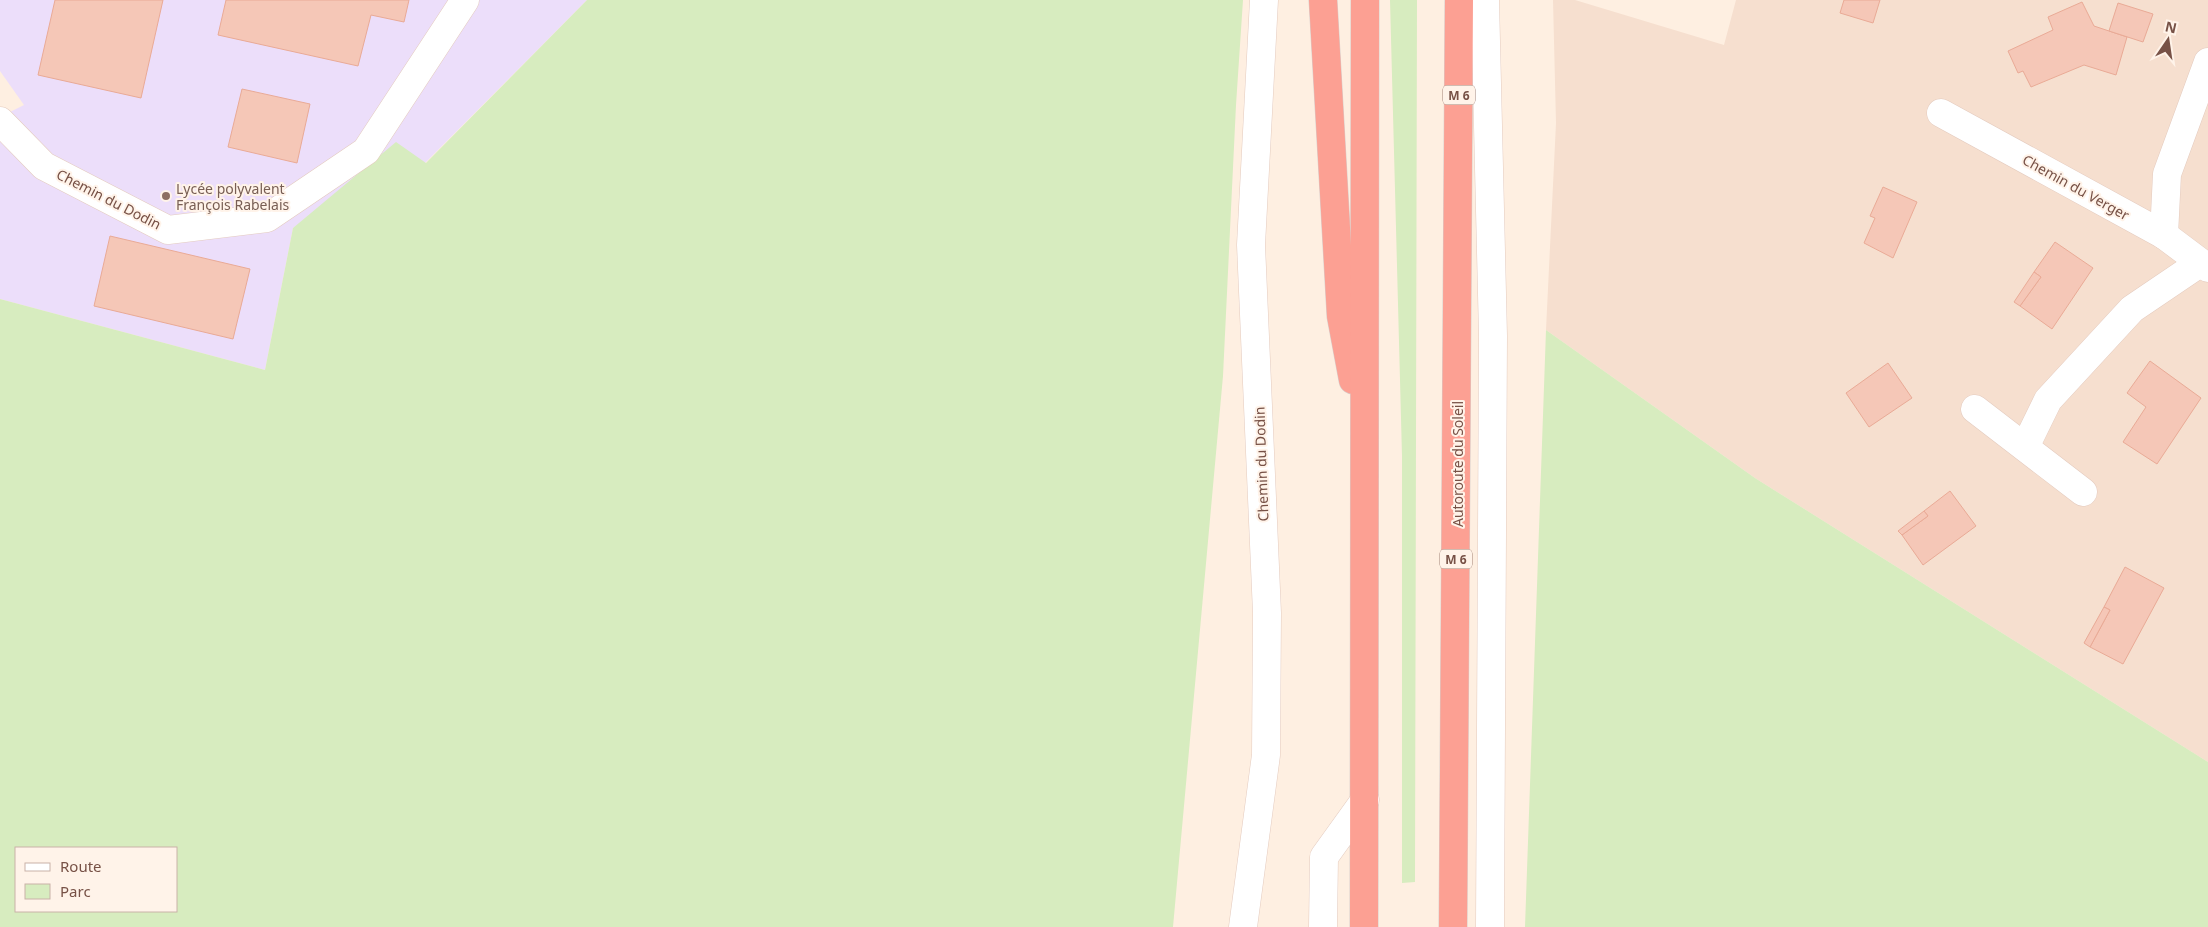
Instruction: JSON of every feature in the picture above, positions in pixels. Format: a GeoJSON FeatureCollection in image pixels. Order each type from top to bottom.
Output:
{"type":"FeatureCollection","features":[{"type":"Feature","properties":{"kind":"highway"},"geometry":{"type":"LineString","coordinates":[[1323,0],[1341,316],[1366,454]]}},
{"type":"Feature","properties":{"kind":"highway"},"geometry":{"type":"LineString","coordinates":[[1364,927],[1365,0]]}},
{"type":"Feature","properties":{"kind":"highway","name":"Autoroute du Soleil"},"geometry":{"type":"LineString","coordinates":[[1452,927],[1459,0]]}},
{"type":"Feature","properties":{"kind":"highway"},"geometry":{"type":"LineString","coordinates":[[1459,191],[1470,0]]}},
{"type":"Feature","properties":{"kind":"street","name":"Chemin du Dodin"},"geometry":{"type":"LineString","coordinates":[[0,121],[44,166],[168,230],[267,218],[366,151],[465,0]]}},
{"type":"Feature","properties":{"kind":"street","name":"Chemin du Dodin"},"geometry":{"type":"LineString","coordinates":[[1243,927],[1266,755],[1267,612],[1251,245],[1264,0]]}},
{"type":"Feature","properties":{"kind":"street"},"geometry":{"type":"LineString","coordinates":[[1484,0],[1492,336],[1490,927]]}},
{"type":"Feature","properties":{"kind":"street"},"geometry":{"type":"LineString","coordinates":[[2164,235],[2167,174],[2208,62]]}},
{"type":"Feature","properties":{"kind":"street","name":"Chemin du Verger"},"geometry":{"type":"LineString","coordinates":[[1941,113],[2164,235],[2204,265]]}},
{"type":"Feature","properties":{"kind":"street"},"geometry":{"type":"LineString","coordinates":[[2025,447],[2048,400],[2132,309],[2204,265]]}},
{"type":"Feature","properties":{"kind":"street"},"geometry":{"type":"LineString","coordinates":[[1975,408],[2083,492]]}},
{"type":"Feature","properties":{"kind":"street"},"geometry":{"type":"LineString","coordinates":[[1324,927],[1324,857],[1365,800]]}},
{"type":"Feature","properties":{"kind":"shaded area","name":"Lycée polyvalent François Rabelais"},"geometry":{"type":"Polygon","coordinates":[[[0,0],[587,0],[425,163],[293,228],[265,370],[0,299],[0,117],[24,105],[0,71],[0,0]]]}},
{"type":"Feature","properties":{"kind":"shaded area"},"geometry":{"type":"Polygon","coordinates":[[[1553,0],[1575,0],[1724,45],[1736,0],[2208,0],[2208,762],[1755,478],[1546,330],[1556,123],[1553,0]]]}},
{"type":"Feature","properties":{"kind":"green space"},"geometry":{"type":"Polygon","coordinates":[[[587,0],[1243,0],[1223,376],[1173,927],[0,927],[0,299],[265,370],[293,228],[396,142],[426,163],[587,0]]]}},
{"type":"Feature","properties":{"kind":"green space"},"geometry":{"type":"Polygon","coordinates":[[[1390,0],[1417,0],[1415,882],[1402,883],[1402,456],[1390,0]]]}},
{"type":"Feature","properties":{"kind":"green space"},"geometry":{"type":"Polygon","coordinates":[[[1546,330],[1755,478],[2208,762],[2208,927],[1525,927],[1546,330]]]}},
{"type":"Feature","properties":{"kind":"building"},"geometry":{"type":"Polygon","coordinates":[[[55,0],[163,0],[141,98],[38,75],[55,0]]]}},
{"type":"Feature","properties":{"kind":"building"},"geometry":{"type":"Polygon","coordinates":[[[226,0],[409,0],[404,22],[371,15],[358,66],[218,35],[226,0]]]}},
{"type":"Feature","properties":{"kind":"building"},"geometry":{"type":"Polygon","coordinates":[[[1844,0],[1880,0],[1873,23],[1840,13],[1844,0]]]}},
{"type":"Feature","properties":{"kind":"building"},"geometry":{"type":"Polygon","coordinates":[[[2082,2],[2094,26],[2127,37],[2116,75],[2084,65],[2031,87],[2023,71],[2018,73],[2008,51],[2053,30],[2048,17],[2082,2]]]}},
{"type":"Feature","properties":{"kind":"building"},"geometry":{"type":"Polygon","coordinates":[[[2118,3],[2153,14],[2143,42],[2109,31],[2118,3]]]}},
{"type":"Feature","properties":{"kind":"building"},"geometry":{"type":"Polygon","coordinates":[[[242,89],[310,104],[297,163],[228,147],[242,89]]]}},
{"type":"Feature","properties":{"kind":"building"},"geometry":{"type":"Polygon","coordinates":[[[1883,187],[1917,202],[1893,258],[1864,243],[1875,218],[1870,216],[1883,187]]]}},
{"type":"Feature","properties":{"kind":"building"},"geometry":{"type":"Polygon","coordinates":[[[110,236],[250,269],[233,339],[94,306],[110,236]]]}},
{"type":"Feature","properties":{"kind":"building"},"geometry":{"type":"Polygon","coordinates":[[[2055,242],[2093,268],[2052,329],[2020,306],[2041,277],[2034,272],[2055,242]]]}},
{"type":"Feature","properties":{"kind":"building"},"geometry":{"type":"Polygon","coordinates":[[[2034,272],[2041,277],[2020,306],[2014,302],[2034,272]]]}},
{"type":"Feature","properties":{"kind":"building"},"geometry":{"type":"Polygon","coordinates":[[[2150,361],[2201,398],[2157,464],[2123,442],[2146,407],[2127,393],[2150,361]]]}},
{"type":"Feature","properties":{"kind":"building"},"geometry":{"type":"Polygon","coordinates":[[[1888,363],[1912,398],[1869,427],[1846,393],[1888,363]]]}},
{"type":"Feature","properties":{"kind":"building"},"geometry":{"type":"Polygon","coordinates":[[[1950,491],[1976,526],[1923,565],[1902,535],[1928,516],[1924,511],[1950,491]]]}},
{"type":"Feature","properties":{"kind":"building"},"geometry":{"type":"Polygon","coordinates":[[[1924,511],[1928,516],[1902,535],[1898,531],[1924,511]]]}},
{"type":"Feature","properties":{"kind":"building"},"geometry":{"type":"Polygon","coordinates":[[[2125,567],[2164,588],[2123,664],[2090,647],[2110,610],[2104,607],[2125,567]]]}},
{"type":"Feature","properties":{"kind":"building"},"geometry":{"type":"Polygon","coordinates":[[[2104,607],[2110,610],[2090,647],[2084,643],[2104,607]]]}},
{"type":"Feature","properties":{"kind":"place","name":"Lycée polyvalent François Rabelais"},"geometry":{"type":"Point","coordinates":[166,196]}}]}
